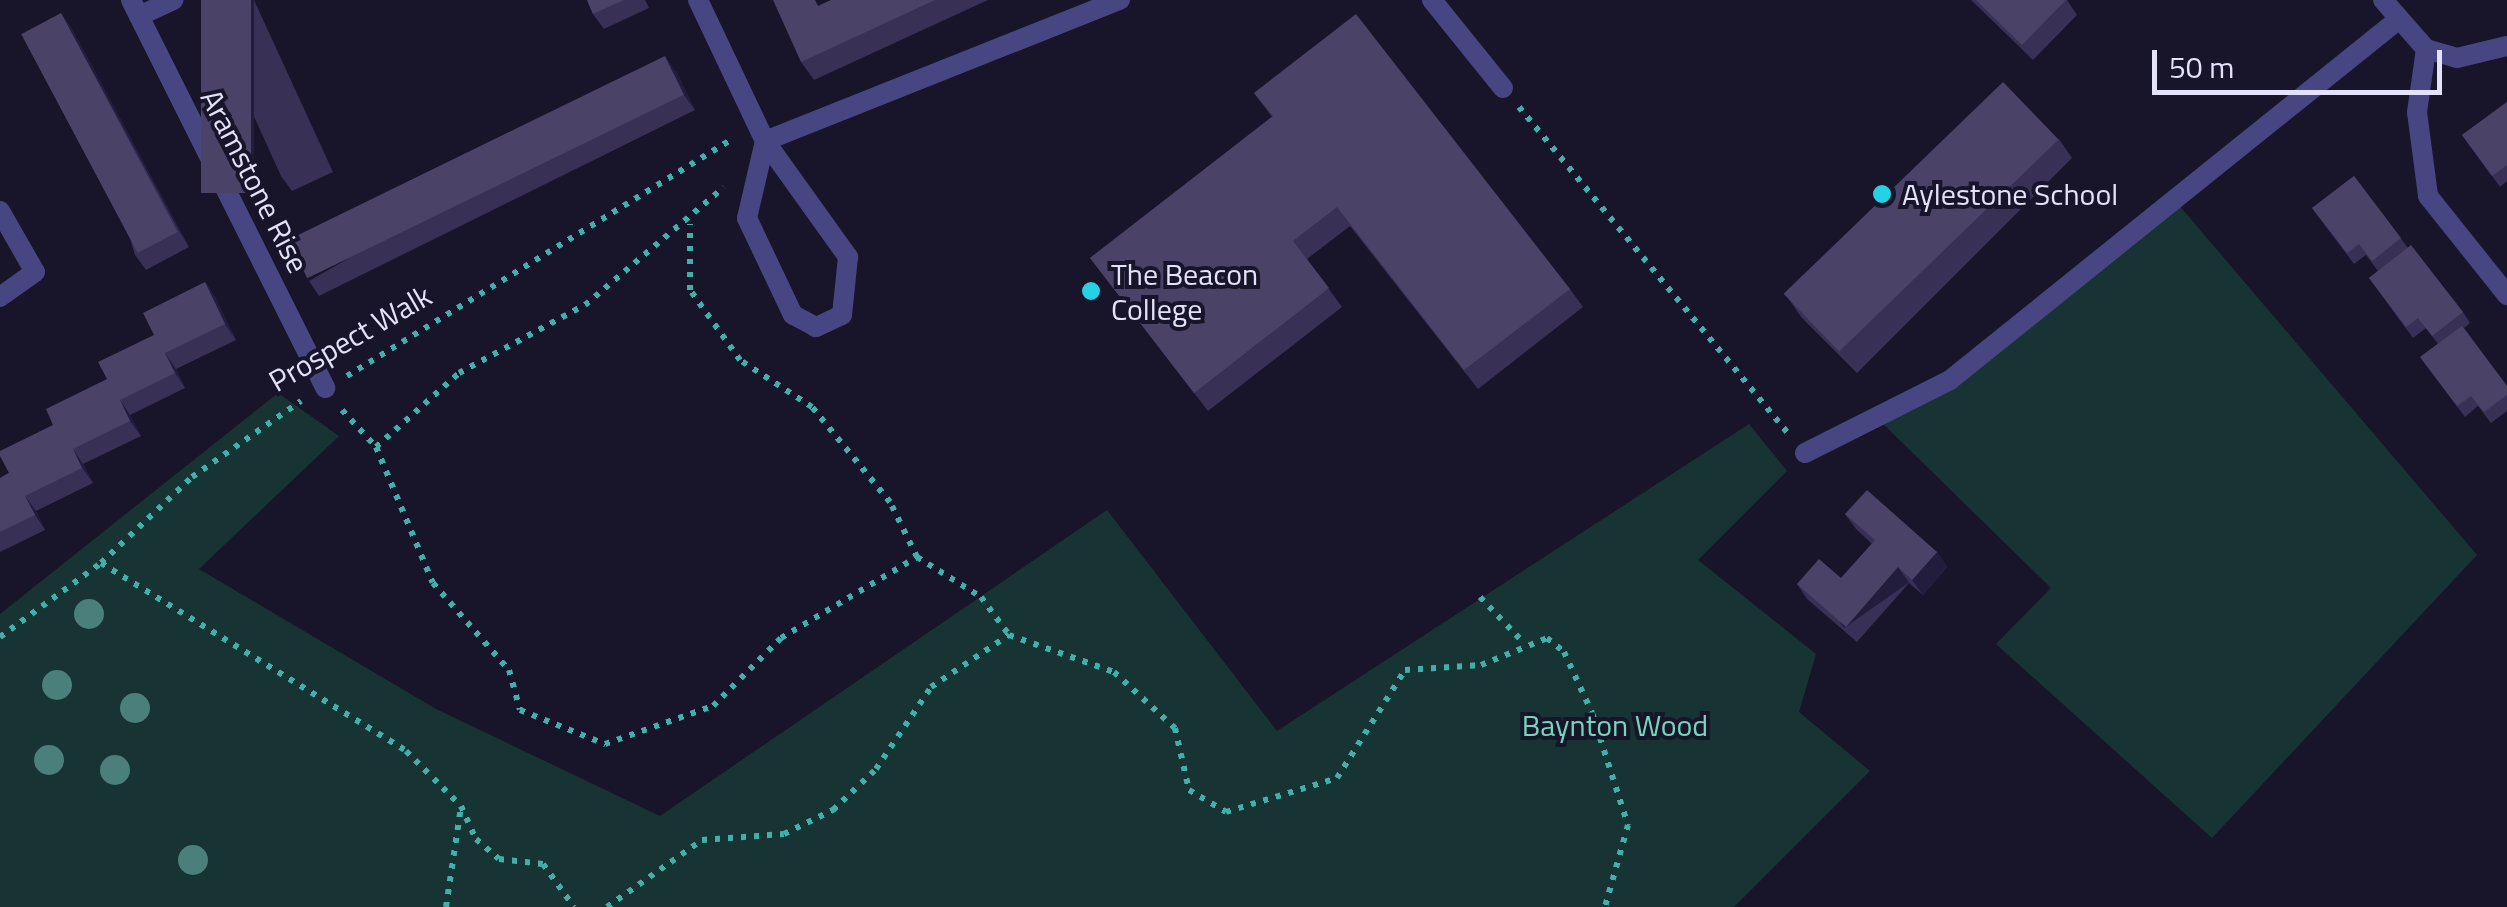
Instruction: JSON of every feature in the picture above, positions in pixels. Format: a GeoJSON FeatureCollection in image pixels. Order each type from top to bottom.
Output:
{"type":"FeatureCollection","features":[{"type":"Feature","properties":{"kind":"street"},"geometry":{"type":"LineString","coordinates":[[135,8],[174,0]]}},
{"type":"Feature","properties":{"kind":"street"},"geometry":{"type":"LineString","coordinates":[[698,0],[760,134],[848,257],[842,315],[816,326],[793,314],[748,218],[760,134]]}},
{"type":"Feature","properties":{"kind":"street"},"geometry":{"type":"LineString","coordinates":[[760,134],[1120,0]]}},
{"type":"Feature","properties":{"kind":"street"},"geometry":{"type":"LineString","coordinates":[[1432,0],[1503,88]]}},
{"type":"Feature","properties":{"kind":"street"},"geometry":{"type":"LineString","coordinates":[[2383,0],[2394,24],[2426,49],[2457,58],[2507,46]]}},
{"type":"Feature","properties":{"kind":"street","name":"Aramstone Rise"},"geometry":{"type":"LineString","coordinates":[[135,8],[325,388]]}},
{"type":"Feature","properties":{"kind":"street"},"geometry":{"type":"LineString","coordinates":[[1805,454],[1950,380],[2394,24]]}},
{"type":"Feature","properties":{"kind":"street"},"geometry":{"type":"LineString","coordinates":[[2426,49],[2418,112],[2428,196],[2507,295]]}},
{"type":"Feature","properties":{"kind":"street"},"geometry":{"type":"LineString","coordinates":[[0,211],[34,272],[0,297]]}},
{"type":"Feature","properties":{"kind":"path"},"geometry":{"type":"LineString","coordinates":[[1503,88],[1805,454]]}},
{"type":"Feature","properties":{"kind":"path"},"geometry":{"type":"LineString","coordinates":[[376,447],[459,373],[585,305],[690,224],[760,134]]}},
{"type":"Feature","properties":{"kind":"path","name":"Prospect Walk"},"geometry":{"type":"LineString","coordinates":[[0,637],[101,563],[192,477],[325,388],[760,134]]}},
{"type":"Feature","properties":{"kind":"path"},"geometry":{"type":"LineString","coordinates":[[690,224],[690,290],[740,360],[812,407],[890,502],[918,557],[981,597],[1009,635],[1114,672],[1175,728],[1189,790],[1226,812],[1337,778],[1405,670],[1481,665],[1522,641],[1547,638],[1564,652],[1628,825],[1606,907]]}},
{"type":"Feature","properties":{"kind":"path"},"geometry":{"type":"LineString","coordinates":[[325,388],[376,447],[433,583],[509,670],[520,710],[605,744],[714,706],[781,638],[918,557]]}},
{"type":"Feature","properties":{"kind":"path"},"geometry":{"type":"LineString","coordinates":[[101,563],[406,751],[462,806],[476,839],[498,858],[542,864],[574,907]]}},
{"type":"Feature","properties":{"kind":"path"},"geometry":{"type":"LineString","coordinates":[[1480,596],[1522,641]]}},
{"type":"Feature","properties":{"kind":"path"},"geometry":{"type":"LineString","coordinates":[[607,907],[702,840],[784,834],[833,810],[876,769],[931,687],[1009,635]]}},
{"type":"Feature","properties":{"kind":"path"},"geometry":{"type":"LineString","coordinates":[[446,907],[462,806]]}},
{"type":"Feature","properties":{"kind":"green space"},"geometry":{"type":"Polygon","coordinates":[[[2178,204],[2477,555],[2212,838],[1996,644],[2051,588],[1876,417],[1950,380],[2178,204]]]}},
{"type":"Feature","properties":{"kind":"green space","name":"Baynton Wood"},"geometry":{"type":"Polygon","coordinates":[[[278,393],[339,436],[199,569],[436,709],[660,816],[1107,510],[1277,731],[1749,424],[1787,471],[1698,560],[1816,654],[1799,712],[1870,771],[1734,907],[0,907],[0,614],[278,393]]]}},
{"type":"Feature","properties":{"kind":"building"},"geometry":{"type":"Polygon","coordinates":[[[201,0],[251,0],[251,193],[201,193],[201,0]]]}},
{"type":"Feature","properties":{"kind":"building"},"geometry":{"type":"Polygon","coordinates":[[[587,0],[624,0],[593,14],[587,0]]]}},
{"type":"Feature","properties":{"kind":"building"},"geometry":{"type":"Polygon","coordinates":[[[773,0],[815,0],[818,6],[831,0],[935,0],[801,62],[773,0]]]}},
{"type":"Feature","properties":{"kind":"building"},"geometry":{"type":"Polygon","coordinates":[[[1976,0],[2066,0],[2022,45],[1976,0]]]}},
{"type":"Feature","properties":{"kind":"building"},"geometry":{"type":"Polygon","coordinates":[[[61,13],[177,232],[138,253],[21,34],[61,13]]]}},
{"type":"Feature","properties":{"kind":"building"},"geometry":{"type":"Polygon","coordinates":[[[1356,14],[1570,289],[1464,370],[1337,207],[1293,241],[1329,288],[1194,393],[1090,258],[1273,116],[1254,93],[1356,14]]]}},
{"type":"Feature","properties":{"kind":"building"},"geometry":{"type":"Polygon","coordinates":[[[665,56],[684,95],[307,278],[288,240],[665,56]]]}},
{"type":"Feature","properties":{"kind":"building"},"geometry":{"type":"Polygon","coordinates":[[[2003,82],[2059,140],[1839,351],[1784,294],[2003,82]]]}},
{"type":"Feature","properties":{"kind":"building"},"geometry":{"type":"Polygon","coordinates":[[[2507,102],[2507,165],[2492,176],[2462,135],[2507,102]]]}},
{"type":"Feature","properties":{"kind":"building"},"geometry":{"type":"Polygon","coordinates":[[[2354,176],[2401,238],[2372,261],[2359,244],[2347,253],[2312,208],[2354,176]]]}},
{"type":"Feature","properties":{"kind":"building"},"geometry":{"type":"Polygon","coordinates":[[[2411,245],[2463,312],[2432,336],[2418,318],[2406,327],[2369,278],[2411,245]]]}},
{"type":"Feature","properties":{"kind":"building"},"geometry":{"type":"Polygon","coordinates":[[[205,282],[225,324],[165,353],[175,373],[120,400],[130,421],[73,449],[82,468],[25,496],[35,515],[0,532],[0,478],[9,473],[0,451],[53,425],[46,409],[107,379],[98,362],[154,335],[143,313],[205,282]]]}},
{"type":"Feature","properties":{"kind":"building"},"geometry":{"type":"Polygon","coordinates":[[[2462,326],[2507,386],[2507,395],[2484,412],[2471,396],[2457,406],[2420,357],[2462,326]]]}},
{"type":"Feature","properties":{"kind":"building"},"geometry":{"type":"Polygon","coordinates":[[[1867,490],[1937,552],[1912,580],[1898,567],[1846,627],[1797,584],[1819,559],[1841,578],[1875,540],[1845,514],[1867,490]]]}},
{"type":"Feature","properties":{"kind":"place","name":"Aylestone School"},"geometry":{"type":"Point","coordinates":[1882,194]}},
{"type":"Feature","properties":{"kind":"place","name":"The Beacon College"},"geometry":{"type":"Point","coordinates":[1091,291]}}]}
